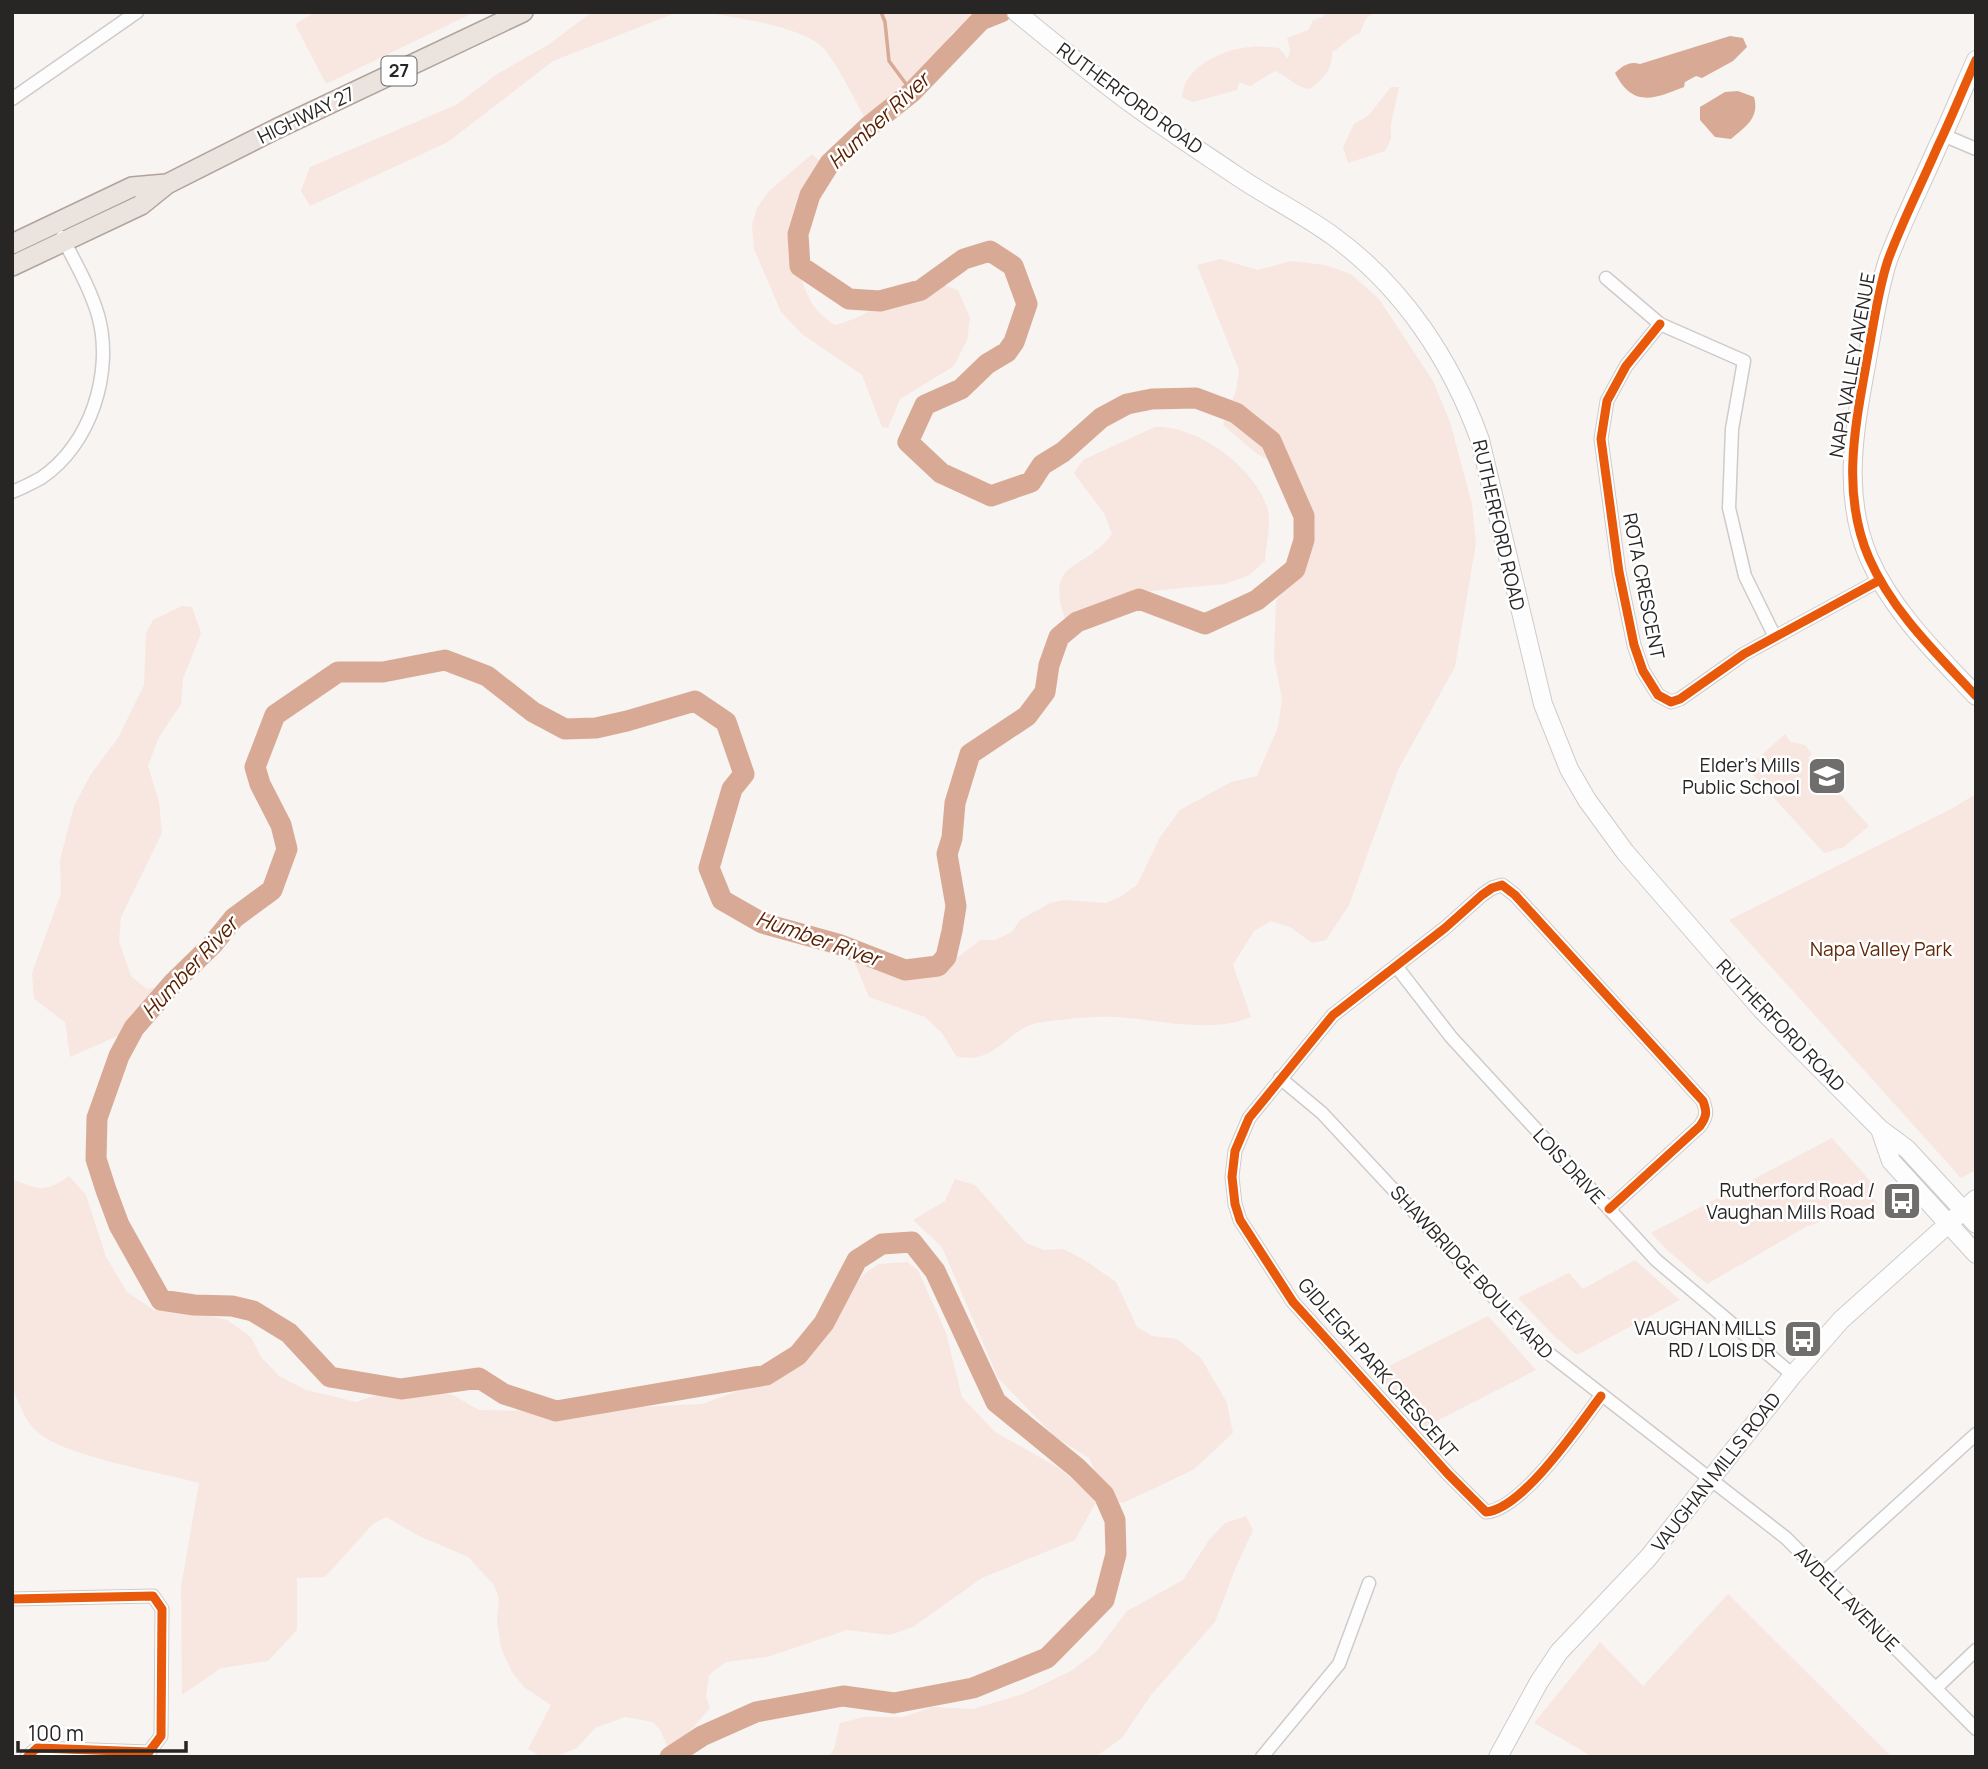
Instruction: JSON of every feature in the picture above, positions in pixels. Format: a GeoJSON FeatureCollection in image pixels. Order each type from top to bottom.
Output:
{"type":"FeatureCollection","features":[{"type":"Feature","properties":{"kind":"main road","name":"HIGHWAY 27"},"geometry":{"type":"LineString","coordinates":[[12,266],[141,205],[167,184],[289,123],[523,12]]}},
{"type":"Feature","properties":{"kind":"main road","name":"RUTHERFORD ROAD"},"geometry":{"type":"LineString","coordinates":[[1016,12],[1117,93],[1236,176],[1296,211],[1346,246],[1391,288],[1418,321],[1447,367],[1476,431],[1496,503],[1539,692],[1558,745],[1587,800],[1625,852],[1762,1010],[1880,1129],[1907,1149],[1969,1204],[1976,1224]]}},
{"type":"Feature","properties":{"kind":"main road","name":"NAPA VALLEY AVENUE"},"geometry":{"type":"LineString","coordinates":[[1976,60],[1884,272],[1854,438],[1852,472],[1855,512],[1863,544],[1880,580],[1907,619],[1976,696]]}},
{"type":"Feature","properties":{"kind":"main road","name":"HIGHWAY 27"},"geometry":{"type":"LineString","coordinates":[[12,244],[132,187],[167,184]]}},
{"type":"Feature","properties":{"kind":"main road","name":"RUTHERFORD ROAD"},"geometry":{"type":"LineString","coordinates":[[1880,1129],[1891,1161],[1976,1254]]}},
{"type":"Feature","properties":{"kind":"main road","name":"VAUGHAN MILLS ROAD"},"geometry":{"type":"LineString","coordinates":[[1498,1757],[1539,1682],[1559,1652],[1648,1558],[1793,1374],[1842,1320],[1969,1204]]}},
{"type":"Feature","properties":{"kind":"street"},"geometry":{"type":"LineString","coordinates":[[12,99],[137,12]]}},
{"type":"Feature","properties":{"kind":"street"},"geometry":{"type":"LineString","coordinates":[[1943,135],[1976,149]]}},
{"type":"Feature","properties":{"kind":"street"},"geometry":{"type":"LineString","coordinates":[[12,492],[42,477],[62,459],[86,425],[98,391],[102,354],[101,328],[93,302],[55,223]]}},
{"type":"Feature","properties":{"kind":"street"},"geometry":{"type":"LineString","coordinates":[[1606,278],[1660,324],[1744,361],[1732,429],[1729,508],[1745,576],[1774,637]]}},
{"type":"Feature","properties":{"kind":"street","name":"ROTA CRESCENT"},"geometry":{"type":"LineString","coordinates":[[1660,324],[1626,366],[1607,401],[1601,439],[1619,572],[1634,645],[1643,671],[1658,695],[1671,702],[1680,699],[1744,654],[1880,580]]}},
{"type":"Feature","properties":{"kind":"street","name":"GIDLEIGH PARK CRESCENT"},"geometry":{"type":"LineString","coordinates":[[1601,1396],[1528,1486],[1500,1509],[1486,1512],[1293,1302],[1240,1220],[1232,1187],[1235,1151],[1249,1118],[1333,1014],[1482,895],[1503,885],[1703,1101],[1706,1117],[1700,1126],[1609,1209]]}},
{"type":"Feature","properties":{"kind":"street","name":"LOIS DRIVE"},"geometry":{"type":"LineString","coordinates":[[1396,966],[1451,1037],[1662,1266],[1793,1374]]}},
{"type":"Feature","properties":{"kind":"street","name":"SHAWBRIDGE BOULEVARD"},"geometry":{"type":"LineString","coordinates":[[1280,1078],[1322,1113],[1538,1345],[1710,1479]]}},
{"type":"Feature","properties":{"kind":"street"},"geometry":{"type":"LineString","coordinates":[[1822,1574],[1976,1434]]}},
{"type":"Feature","properties":{"kind":"street","name":"AVDELL AVENUE"},"geometry":{"type":"LineString","coordinates":[[1710,1479],[1786,1538],[1976,1729]]}},
{"type":"Feature","properties":{"kind":"street"},"geometry":{"type":"LineString","coordinates":[[1262,1757],[1339,1664],[1368,1583]]}},
{"type":"Feature","properties":{"kind":"street"},"geometry":{"type":"LineString","coordinates":[[12,1599],[153,1596],[162,1609],[161,1736],[149,1752],[37,1748],[27,1757]]}},
{"type":"Feature","properties":{"kind":"street"},"geometry":{"type":"LineString","coordinates":[[1936,1688],[1976,1650]]}},
{"type":"Feature","properties":{"kind":"green space"},"geometry":{"type":"Polygon","coordinates":[[[316,12],[475,12],[326,84],[295,24],[316,12]]]}},
{"type":"Feature","properties":{"kind":"green space"},"geometry":{"type":"Polygon","coordinates":[[[592,12],[678,12],[553,61],[448,142],[310,206],[301,191],[310,167],[456,105],[497,74],[548,45],[592,12]]]}},
{"type":"Feature","properties":{"kind":"green space"},"geometry":{"type":"Polygon","coordinates":[[[702,12],[980,12],[953,32],[939,53],[906,91],[868,123],[834,62],[822,47],[812,40],[783,28],[702,12]]]}},
{"type":"Feature","properties":{"kind":"green space"},"geometry":{"type":"Polygon","coordinates":[[[1325,12],[1376,12],[1366,18],[1360,33],[1332,52],[1329,69],[1310,89],[1275,71],[1250,86],[1239,82],[1237,90],[1193,102],[1182,97],[1184,86],[1198,68],[1229,51],[1254,47],[1279,48],[1288,59],[1290,49],[1287,38],[1308,30],[1313,20],[1323,17],[1325,12]]]}},
{"type":"Feature","properties":{"kind":"green space"},"geometry":{"type":"Polygon","coordinates":[[[1391,87],[1399,87],[1391,124],[1391,139],[1385,151],[1348,163],[1343,147],[1354,124],[1368,116],[1391,87]]]}},
{"type":"Feature","properties":{"kind":"green space"},"geometry":{"type":"Polygon","coordinates":[[[812,154],[826,167],[801,203],[793,219],[790,234],[802,280],[818,312],[834,325],[860,316],[911,290],[936,284],[958,290],[970,318],[967,340],[954,366],[900,399],[888,428],[882,427],[862,375],[802,334],[781,312],[754,249],[752,225],[757,208],[768,192],[812,154]]]}},
{"type":"Feature","properties":{"kind":"green space"},"geometry":{"type":"Polygon","coordinates":[[[1220,259],[1258,270],[1291,261],[1325,265],[1351,274],[1379,299],[1433,381],[1450,422],[1472,504],[1476,543],[1455,667],[1398,770],[1349,905],[1326,940],[1312,943],[1290,927],[1271,921],[1254,931],[1233,965],[1251,1017],[1219,1025],[1108,1017],[1042,1022],[1030,1025],[982,1056],[956,1056],[942,1033],[925,1017],[869,997],[854,961],[927,967],[961,955],[980,940],[995,940],[1012,932],[1020,920],[1050,903],[1064,900],[1105,903],[1120,897],[1137,885],[1160,837],[1180,810],[1231,782],[1257,776],[1278,727],[1282,698],[1274,659],[1276,601],[1287,587],[1306,533],[1308,506],[1293,472],[1257,454],[1223,425],[1236,391],[1239,370],[1197,265],[1220,259]]]}},
{"type":"Feature","properties":{"kind":"green space"},"geometry":{"type":"Polygon","coordinates":[[[1155,427],[1171,428],[1205,441],[1222,451],[1250,477],[1267,507],[1269,526],[1265,561],[1248,576],[1224,584],[1121,594],[1066,622],[1060,601],[1063,576],[1112,534],[1105,515],[1074,473],[1083,460],[1155,427]]]}},
{"type":"Feature","properties":{"kind":"green space"},"geometry":{"type":"Polygon","coordinates":[[[182,606],[192,607],[201,633],[183,679],[181,704],[159,737],[148,766],[159,802],[162,833],[121,917],[119,941],[131,976],[147,989],[162,987],[124,1033],[70,1057],[65,1022],[34,999],[32,973],[61,893],[60,860],[74,806],[91,774],[118,738],[144,685],[146,633],[153,620],[182,606]]]}},
{"type":"Feature","properties":{"kind":"green space"},"geometry":{"type":"Polygon","coordinates":[[[1785,734],[1791,742],[1805,745],[1812,754],[1808,758],[1869,826],[1844,847],[1824,853],[1747,768],[1785,734]]]}},
{"type":"Feature","properties":{"kind":"green space","name":"Napa Valley Park"},"geometry":{"type":"Polygon","coordinates":[[[1976,794],[1976,1170],[1961,1178],[1729,920],[1976,794]]]}},
{"type":"Feature","properties":{"kind":"green space"},"geometry":{"type":"Polygon","coordinates":[[[1832,1138],[1873,1184],[1870,1195],[1878,1204],[1806,1227],[1707,1284],[1651,1233],[1832,1138]]]}},
{"type":"Feature","properties":{"kind":"green space"},"geometry":{"type":"Polygon","coordinates":[[[69,1176],[86,1195],[106,1257],[127,1292],[154,1310],[203,1314],[227,1320],[251,1337],[261,1357],[279,1376],[306,1390],[356,1402],[388,1391],[418,1387],[453,1395],[479,1410],[555,1411],[702,1404],[763,1382],[802,1361],[836,1321],[850,1291],[865,1273],[879,1264],[907,1262],[918,1270],[946,1333],[962,1397],[995,1432],[1059,1468],[1097,1500],[1075,1540],[982,1578],[913,1627],[890,1635],[847,1630],[767,1657],[726,1662],[709,1675],[706,1697],[710,1708],[683,1739],[668,1749],[661,1731],[653,1722],[625,1717],[595,1728],[577,1748],[553,1757],[537,1757],[537,1754],[528,1749],[551,1705],[524,1687],[512,1672],[501,1648],[497,1620],[499,1598],[494,1585],[468,1557],[417,1535],[386,1517],[373,1524],[325,1577],[297,1578],[297,1630],[268,1661],[221,1668],[182,1695],[181,1587],[199,1483],[112,1462],[66,1448],[48,1439],[28,1421],[12,1388],[12,1179],[41,1188],[54,1185],[69,1176]]]}},
{"type":"Feature","properties":{"kind":"green space"},"geometry":{"type":"Polygon","coordinates":[[[955,1179],[975,1185],[1026,1243],[1044,1250],[1063,1249],[1116,1282],[1137,1327],[1152,1336],[1177,1339],[1201,1358],[1227,1403],[1233,1433],[1193,1470],[1123,1503],[1107,1498],[1089,1458],[1055,1437],[998,1378],[942,1247],[913,1220],[945,1201],[955,1179]]]}},
{"type":"Feature","properties":{"kind":"green space"},"geometry":{"type":"Polygon","coordinates":[[[1635,1260],[1680,1300],[1577,1355],[1555,1337],[1518,1298],[1569,1273],[1583,1289],[1635,1260]]]}},
{"type":"Feature","properties":{"kind":"green space"},"geometry":{"type":"Polygon","coordinates":[[[1488,1316],[1536,1370],[1423,1428],[1373,1374],[1488,1316]]]}},
{"type":"Feature","properties":{"kind":"green space"},"geometry":{"type":"Polygon","coordinates":[[[1246,1516],[1253,1530],[1215,1622],[1151,1695],[1122,1738],[1095,1757],[828,1757],[834,1749],[840,1723],[864,1717],[903,1717],[932,1707],[973,1709],[1023,1694],[1071,1671],[1097,1651],[1127,1611],[1183,1580],[1209,1540],[1225,1523],[1246,1516]]]}},
{"type":"Feature","properties":{"kind":"green space"},"geometry":{"type":"Polygon","coordinates":[[[1728,1594],[1892,1757],[1593,1757],[1534,1723],[1600,1642],[1643,1686],[1728,1594]]]}},
{"type":"Feature","properties":{"kind":"shaded area"},"geometry":{"type":"Polygon","coordinates":[[[1730,36],[1743,38],[1747,47],[1733,61],[1702,78],[1696,76],[1685,82],[1684,87],[1663,95],[1645,98],[1637,96],[1629,92],[1615,73],[1629,64],[1640,64],[1730,36]]]}},
{"type":"Feature","properties":{"kind":"shaded area"},"geometry":{"type":"Polygon","coordinates":[[[1738,91],[1754,97],[1753,116],[1731,139],[1715,137],[1700,120],[1700,107],[1725,92],[1738,91]]]}},
{"type":"Feature","properties":{"kind":"waterway"},"geometry":{"type":"LineString","coordinates":[[881,12],[885,22],[889,61],[912,92]]}},
{"type":"Feature","properties":{"kind":"waterway","name":"Humber River"},"geometry":{"type":"LineString","coordinates":[[670,1757],[702,1736],[756,1712],[843,1696],[894,1703],[973,1688],[1047,1658],[1104,1600],[1116,1554],[1115,1520],[1104,1495],[1077,1468],[996,1402],[935,1271],[912,1242],[882,1244],[857,1260],[824,1323],[798,1355],[766,1375],[556,1411],[504,1394],[479,1378],[401,1389],[330,1377],[289,1333],[253,1311],[232,1306],[194,1305],[161,1300],[119,1225],[106,1190],[96,1159],[97,1118],[119,1056],[134,1028],[234,918],[272,890],[287,849],[281,825],[260,784],[255,767],[275,715],[338,672],[383,672],[445,660],[487,676],[533,712],[565,729],[596,728],[695,701],[726,722],[744,774],[732,789],[709,868],[722,900],[762,923],[838,944],[905,970],[938,966],[946,957],[956,906],[947,854],[952,838],[955,803],[970,754],[1027,716],[1045,692],[1049,665],[1059,637],[1077,622],[1139,599],[1205,624],[1257,600],[1295,569],[1304,540],[1304,516],[1271,441],[1236,413],[1196,398],[1152,399],[1127,404],[1101,418],[1063,452],[1042,465],[1031,482],[991,496],[941,473],[908,442],[925,405],[961,389],[987,364],[1007,352],[1014,342],[1027,304],[1013,266],[990,251],[964,259],[921,290],[880,301],[849,299],[800,266],[798,234],[810,195],[830,163],[868,127],[912,92],[981,20],[1001,12]]}},
{"type":"Feature","properties":{"kind":"cycle path"},"geometry":{"type":"LineString","coordinates":[[1976,60],[1888,260],[1876,306],[1853,456],[1855,507],[1869,558],[1890,596],[1916,631],[1976,696]]}},
{"type":"Feature","properties":{"kind":"cycle path"},"geometry":{"type":"LineString","coordinates":[[1660,324],[1626,366],[1607,401],[1601,439],[1619,572],[1634,645],[1643,671],[1658,695],[1671,702],[1680,699],[1744,654],[1880,580]]}},
{"type":"Feature","properties":{"kind":"cycle path"},"geometry":{"type":"LineString","coordinates":[[1601,1396],[1565,1445],[1533,1482],[1501,1507],[1486,1512],[1448,1474],[1293,1302],[1240,1220],[1232,1177],[1235,1151],[1249,1118],[1333,1015],[1445,928],[1482,895],[1502,885],[1515,895],[1703,1101],[1706,1111],[1700,1126],[1609,1209]]}},
{"type":"Feature","properties":{"kind":"cycle path"},"geometry":{"type":"LineString","coordinates":[[12,1599],[153,1596],[162,1609],[161,1736],[149,1752],[37,1748],[27,1757]]}},
{"type":"Feature","properties":{"kind":"place","name":"Elder's Mills Public School"},"geometry":{"type":"Point","coordinates":[1827,776]}},
{"type":"Feature","properties":{"kind":"place","name":"Rutherford Road / Vaughan Mills Road"},"geometry":{"type":"Point","coordinates":[1902,1201]}},
{"type":"Feature","properties":{"kind":"place","name":"VAUGHAN MILLS RD / LOIS DR"},"geometry":{"type":"Point","coordinates":[1803,1339]}}]}
